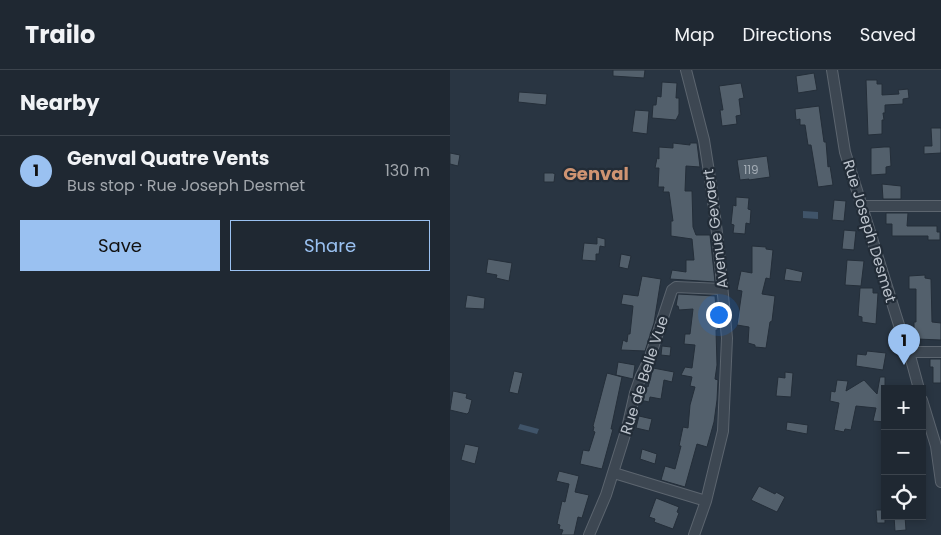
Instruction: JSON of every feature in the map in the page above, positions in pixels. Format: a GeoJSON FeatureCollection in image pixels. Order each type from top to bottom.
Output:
{"type":"FeatureCollection","features":[{"type":"Feature","properties":{"kind":"street","name":"Avenue Gevaert"},"geometry":{"type":"LineString","coordinates":[[686,70],[704,140],[711,185],[727,346],[723,430],[706,501],[694,535]]}},
{"type":"Feature","properties":{"kind":"street","name":"Rue Joseph Desmet"},"geometry":{"type":"LineString","coordinates":[[832,70],[845,152],[918,385]]}},
{"type":"Feature","properties":{"kind":"street"},"geometry":{"type":"LineString","coordinates":[[862,206],[941,206]]}},
{"type":"Feature","properties":{"kind":"street","name":"Rue de Belle Vue"},"geometry":{"type":"LineString","coordinates":[[589,535],[602,507],[614,473],[635,393],[649,360],[672,290],[676,287],[722,289]]}},
{"type":"Feature","properties":{"kind":"street"},"geometry":{"type":"LineString","coordinates":[[909,352],[941,352]]}},
{"type":"Feature","properties":{"kind":"street"},"geometry":{"type":"LineString","coordinates":[[926,413],[936,446],[941,482]]}},
{"type":"Feature","properties":{"kind":"street"},"geometry":{"type":"LineString","coordinates":[[614,473],[706,501]]}},
{"type":"Feature","properties":{"kind":"water"},"geometry":{"type":"Polygon","coordinates":[[[803,211],[818,212],[818,219],[803,218],[803,211]]]}},
{"type":"Feature","properties":{"kind":"water"},"geometry":{"type":"Polygon","coordinates":[[[520,424],[539,429],[537,434],[518,429],[520,424]]]}},
{"type":"Feature","properties":{"kind":"building"},"geometry":{"type":"Polygon","coordinates":[[[613,70],[645,70],[644,78],[613,76],[613,70]]]}},
{"type":"Feature","properties":{"kind":"building"},"geometry":{"type":"Polygon","coordinates":[[[814,73],[817,90],[798,93],[796,76],[814,73]]]}},
{"type":"Feature","properties":{"kind":"building"},"geometry":{"type":"Polygon","coordinates":[[[866,80],[877,80],[877,84],[882,84],[882,95],[899,94],[898,90],[908,89],[909,98],[903,99],[903,104],[885,105],[882,134],[868,135],[866,80]]]}},
{"type":"Feature","properties":{"kind":"building"},"geometry":{"type":"Polygon","coordinates":[[[662,82],[677,83],[676,98],[679,98],[679,114],[676,120],[652,118],[653,105],[656,105],[657,96],[661,97],[662,82]]]}},
{"type":"Feature","properties":{"kind":"building"},"geometry":{"type":"Polygon","coordinates":[[[741,83],[744,98],[739,99],[741,115],[736,116],[737,124],[722,126],[720,110],[723,110],[719,86],[741,83]]]}},
{"type":"Feature","properties":{"kind":"building"},"geometry":{"type":"Polygon","coordinates":[[[519,92],[547,94],[546,105],[518,102],[519,92]]]}},
{"type":"Feature","properties":{"kind":"building"},"geometry":{"type":"Polygon","coordinates":[[[819,106],[824,142],[826,142],[828,167],[830,166],[833,185],[818,187],[811,145],[808,145],[805,125],[800,125],[800,119],[796,120],[795,109],[819,106]]]}},
{"type":"Feature","properties":{"kind":"building"},"geometry":{"type":"Polygon","coordinates":[[[635,110],[649,111],[647,134],[632,132],[635,110]]]}},
{"type":"Feature","properties":{"kind":"building"},"geometry":{"type":"Polygon","coordinates":[[[931,128],[941,128],[941,153],[924,154],[924,146],[932,146],[931,128]]]}},
{"type":"Feature","properties":{"kind":"building"},"geometry":{"type":"Polygon","coordinates":[[[673,143],[690,145],[690,143],[697,143],[700,167],[686,166],[685,191],[692,191],[693,227],[696,235],[710,235],[715,282],[670,279],[672,270],[686,272],[686,260],[694,260],[692,239],[671,236],[671,221],[673,221],[669,192],[663,192],[664,187],[658,187],[659,168],[655,168],[657,158],[659,159],[659,147],[673,148],[673,143]]]}},
{"type":"Feature","properties":{"kind":"building"},"geometry":{"type":"Polygon","coordinates":[[[890,147],[891,166],[886,167],[886,174],[871,175],[871,148],[890,147]]]}},
{"type":"Feature","properties":{"kind":"building"},"geometry":{"type":"Polygon","coordinates":[[[450,153],[460,155],[458,166],[450,164],[450,153]]]}},
{"type":"Feature","properties":{"kind":"building"},"geometry":{"type":"Polygon","coordinates":[[[767,156],[770,177],[740,180],[737,160],[767,156]]]}},
{"type":"Feature","properties":{"kind":"building"},"geometry":{"type":"Polygon","coordinates":[[[544,173],[555,174],[554,182],[544,182],[544,173]]]}},
{"type":"Feature","properties":{"kind":"building"},"geometry":{"type":"Polygon","coordinates":[[[882,184],[901,186],[901,199],[883,199],[882,184]]]}},
{"type":"Feature","properties":{"kind":"building"},"geometry":{"type":"Polygon","coordinates":[[[736,197],[749,198],[748,209],[751,210],[750,224],[746,223],[745,234],[733,233],[734,225],[731,224],[733,205],[736,206],[736,197]]]}},
{"type":"Feature","properties":{"kind":"building"},"geometry":{"type":"Polygon","coordinates":[[[834,200],[846,201],[844,221],[832,220],[834,200]]]}},
{"type":"Feature","properties":{"kind":"building"},"geometry":{"type":"Polygon","coordinates":[[[886,213],[908,213],[907,226],[937,226],[937,232],[940,232],[940,240],[928,240],[928,236],[892,236],[892,224],[886,224],[886,213]]]}},
{"type":"Feature","properties":{"kind":"building"},"geometry":{"type":"Polygon","coordinates":[[[844,230],[856,231],[854,250],[842,249],[844,230]]]}},
{"type":"Feature","properties":{"kind":"building"},"geometry":{"type":"Polygon","coordinates":[[[597,237],[605,239],[605,247],[600,246],[599,254],[596,254],[596,261],[582,260],[584,243],[597,244],[597,237]]]}},
{"type":"Feature","properties":{"kind":"building"},"geometry":{"type":"Polygon","coordinates":[[[752,246],[766,247],[766,249],[773,250],[770,279],[766,278],[762,294],[775,296],[766,348],[755,347],[755,345],[748,343],[749,327],[737,325],[742,291],[737,290],[741,271],[752,273],[752,246]]]}},
{"type":"Feature","properties":{"kind":"building"},"geometry":{"type":"Polygon","coordinates":[[[621,254],[631,256],[628,269],[619,267],[621,254]]]}},
{"type":"Feature","properties":{"kind":"building"},"geometry":{"type":"Polygon","coordinates":[[[488,259],[512,263],[509,281],[496,278],[497,275],[486,273],[488,259]]]}},
{"type":"Feature","properties":{"kind":"building"},"geometry":{"type":"Polygon","coordinates":[[[847,260],[864,261],[861,286],[845,285],[847,260]]]}},
{"type":"Feature","properties":{"kind":"building"},"geometry":{"type":"Polygon","coordinates":[[[786,268],[803,272],[801,282],[784,280],[786,268]]]}},
{"type":"Feature","properties":{"kind":"building"},"geometry":{"type":"Polygon","coordinates":[[[925,275],[925,278],[931,279],[932,322],[941,323],[941,340],[917,339],[917,336],[914,336],[916,289],[909,289],[909,276],[925,275]]]}},
{"type":"Feature","properties":{"kind":"building"},"geometry":{"type":"Polygon","coordinates":[[[642,276],[661,279],[654,323],[645,351],[621,350],[623,340],[627,342],[628,334],[630,334],[633,306],[621,304],[623,294],[638,296],[642,276]]]}},
{"type":"Feature","properties":{"kind":"building"},"geometry":{"type":"Polygon","coordinates":[[[860,288],[873,288],[873,293],[878,293],[876,324],[862,322],[862,317],[858,316],[860,288]]]}},
{"type":"Feature","properties":{"kind":"building"},"geometry":{"type":"Polygon","coordinates":[[[678,294],[715,296],[718,330],[716,330],[717,365],[715,379],[718,380],[714,422],[707,447],[697,444],[685,487],[661,480],[665,466],[675,469],[681,446],[679,446],[683,427],[688,428],[690,405],[695,387],[690,386],[692,377],[681,375],[685,367],[692,368],[695,345],[684,344],[685,334],[690,334],[693,309],[679,310],[678,306],[676,306],[678,294]]]}},
{"type":"Feature","properties":{"kind":"building"},"geometry":{"type":"Polygon","coordinates":[[[467,295],[485,298],[484,309],[465,308],[467,295]]]}},
{"type":"Feature","properties":{"kind":"building"},"geometry":{"type":"Polygon","coordinates":[[[662,346],[671,347],[670,356],[661,355],[662,346]]]}},
{"type":"Feature","properties":{"kind":"building"},"geometry":{"type":"Polygon","coordinates":[[[867,351],[886,353],[883,370],[856,366],[857,354],[866,355],[867,351]]]}},
{"type":"Feature","properties":{"kind":"building"},"geometry":{"type":"Polygon","coordinates":[[[930,359],[941,359],[941,383],[933,383],[933,367],[930,367],[930,359]]]}},
{"type":"Feature","properties":{"kind":"building"},"geometry":{"type":"Polygon","coordinates":[[[618,362],[635,365],[633,379],[616,375],[618,362]]]}},
{"type":"Feature","properties":{"kind":"building"},"geometry":{"type":"Polygon","coordinates":[[[653,368],[674,372],[672,382],[664,380],[661,399],[650,397],[649,402],[640,400],[645,386],[648,387],[653,368]]]}},
{"type":"Feature","properties":{"kind":"building"},"geometry":{"type":"Polygon","coordinates":[[[514,371],[523,373],[518,394],[509,392],[514,371]]]}},
{"type":"Feature","properties":{"kind":"building"},"geometry":{"type":"Polygon","coordinates":[[[785,372],[793,373],[791,397],[776,396],[778,377],[785,378],[785,372]]]}},
{"type":"Feature","properties":{"kind":"building"},"geometry":{"type":"Polygon","coordinates":[[[607,373],[622,377],[611,429],[613,429],[602,469],[580,464],[583,450],[589,451],[595,432],[593,431],[593,426],[607,373]]]}},
{"type":"Feature","properties":{"kind":"building"},"geometry":{"type":"Polygon","coordinates":[[[880,377],[885,377],[885,385],[881,385],[881,422],[873,421],[876,408],[856,406],[851,430],[845,429],[844,432],[834,430],[839,403],[830,401],[831,391],[835,392],[837,380],[848,381],[846,391],[864,380],[877,394],[880,377]]]}},
{"type":"Feature","properties":{"kind":"building"},"geometry":{"type":"Polygon","coordinates":[[[453,391],[467,394],[466,398],[472,400],[467,414],[450,410],[453,391]]]}},
{"type":"Feature","properties":{"kind":"building"},"geometry":{"type":"Polygon","coordinates":[[[639,416],[652,419],[649,431],[636,428],[639,416]]]}},
{"type":"Feature","properties":{"kind":"building"},"geometry":{"type":"Polygon","coordinates":[[[787,422],[808,425],[807,434],[786,430],[787,422]]]}},
{"type":"Feature","properties":{"kind":"building"},"geometry":{"type":"Polygon","coordinates":[[[465,444],[479,447],[475,464],[461,460],[465,444]]]}},
{"type":"Feature","properties":{"kind":"building"},"geometry":{"type":"Polygon","coordinates":[[[642,449],[657,454],[655,464],[640,459],[642,449]]]}},
{"type":"Feature","properties":{"kind":"building"},"geometry":{"type":"Polygon","coordinates":[[[559,471],[579,476],[575,492],[589,495],[582,518],[578,517],[574,535],[561,535],[563,530],[559,529],[560,525],[557,524],[562,501],[565,502],[569,484],[556,481],[559,471]]]}},
{"type":"Feature","properties":{"kind":"building"},"geometry":{"type":"Polygon","coordinates":[[[759,486],[785,497],[777,512],[751,500],[759,486]]]}},
{"type":"Feature","properties":{"kind":"building"},"geometry":{"type":"Polygon","coordinates":[[[656,498],[679,507],[677,512],[679,513],[673,529],[654,522],[655,519],[649,517],[656,498]]]}},
{"type":"Feature","properties":{"kind":"building"},"geometry":{"type":"Polygon","coordinates":[[[876,510],[881,510],[881,520],[885,520],[885,523],[877,523],[876,510]]]}},
{"type":"Feature","properties":{"kind":"building"},"geometry":{"type":"Polygon","coordinates":[[[894,520],[905,520],[906,530],[895,531],[894,520]]]}},
{"type":"Feature","properties":{"kind":"place","name":"Genval Quatre Vents"},"geometry":{"type":"Point","coordinates":[904,365]}},
{"type":"Feature","properties":{"kind":"district","name":"Genval"},"geometry":{"type":"Point","coordinates":[596,173]}}]}
